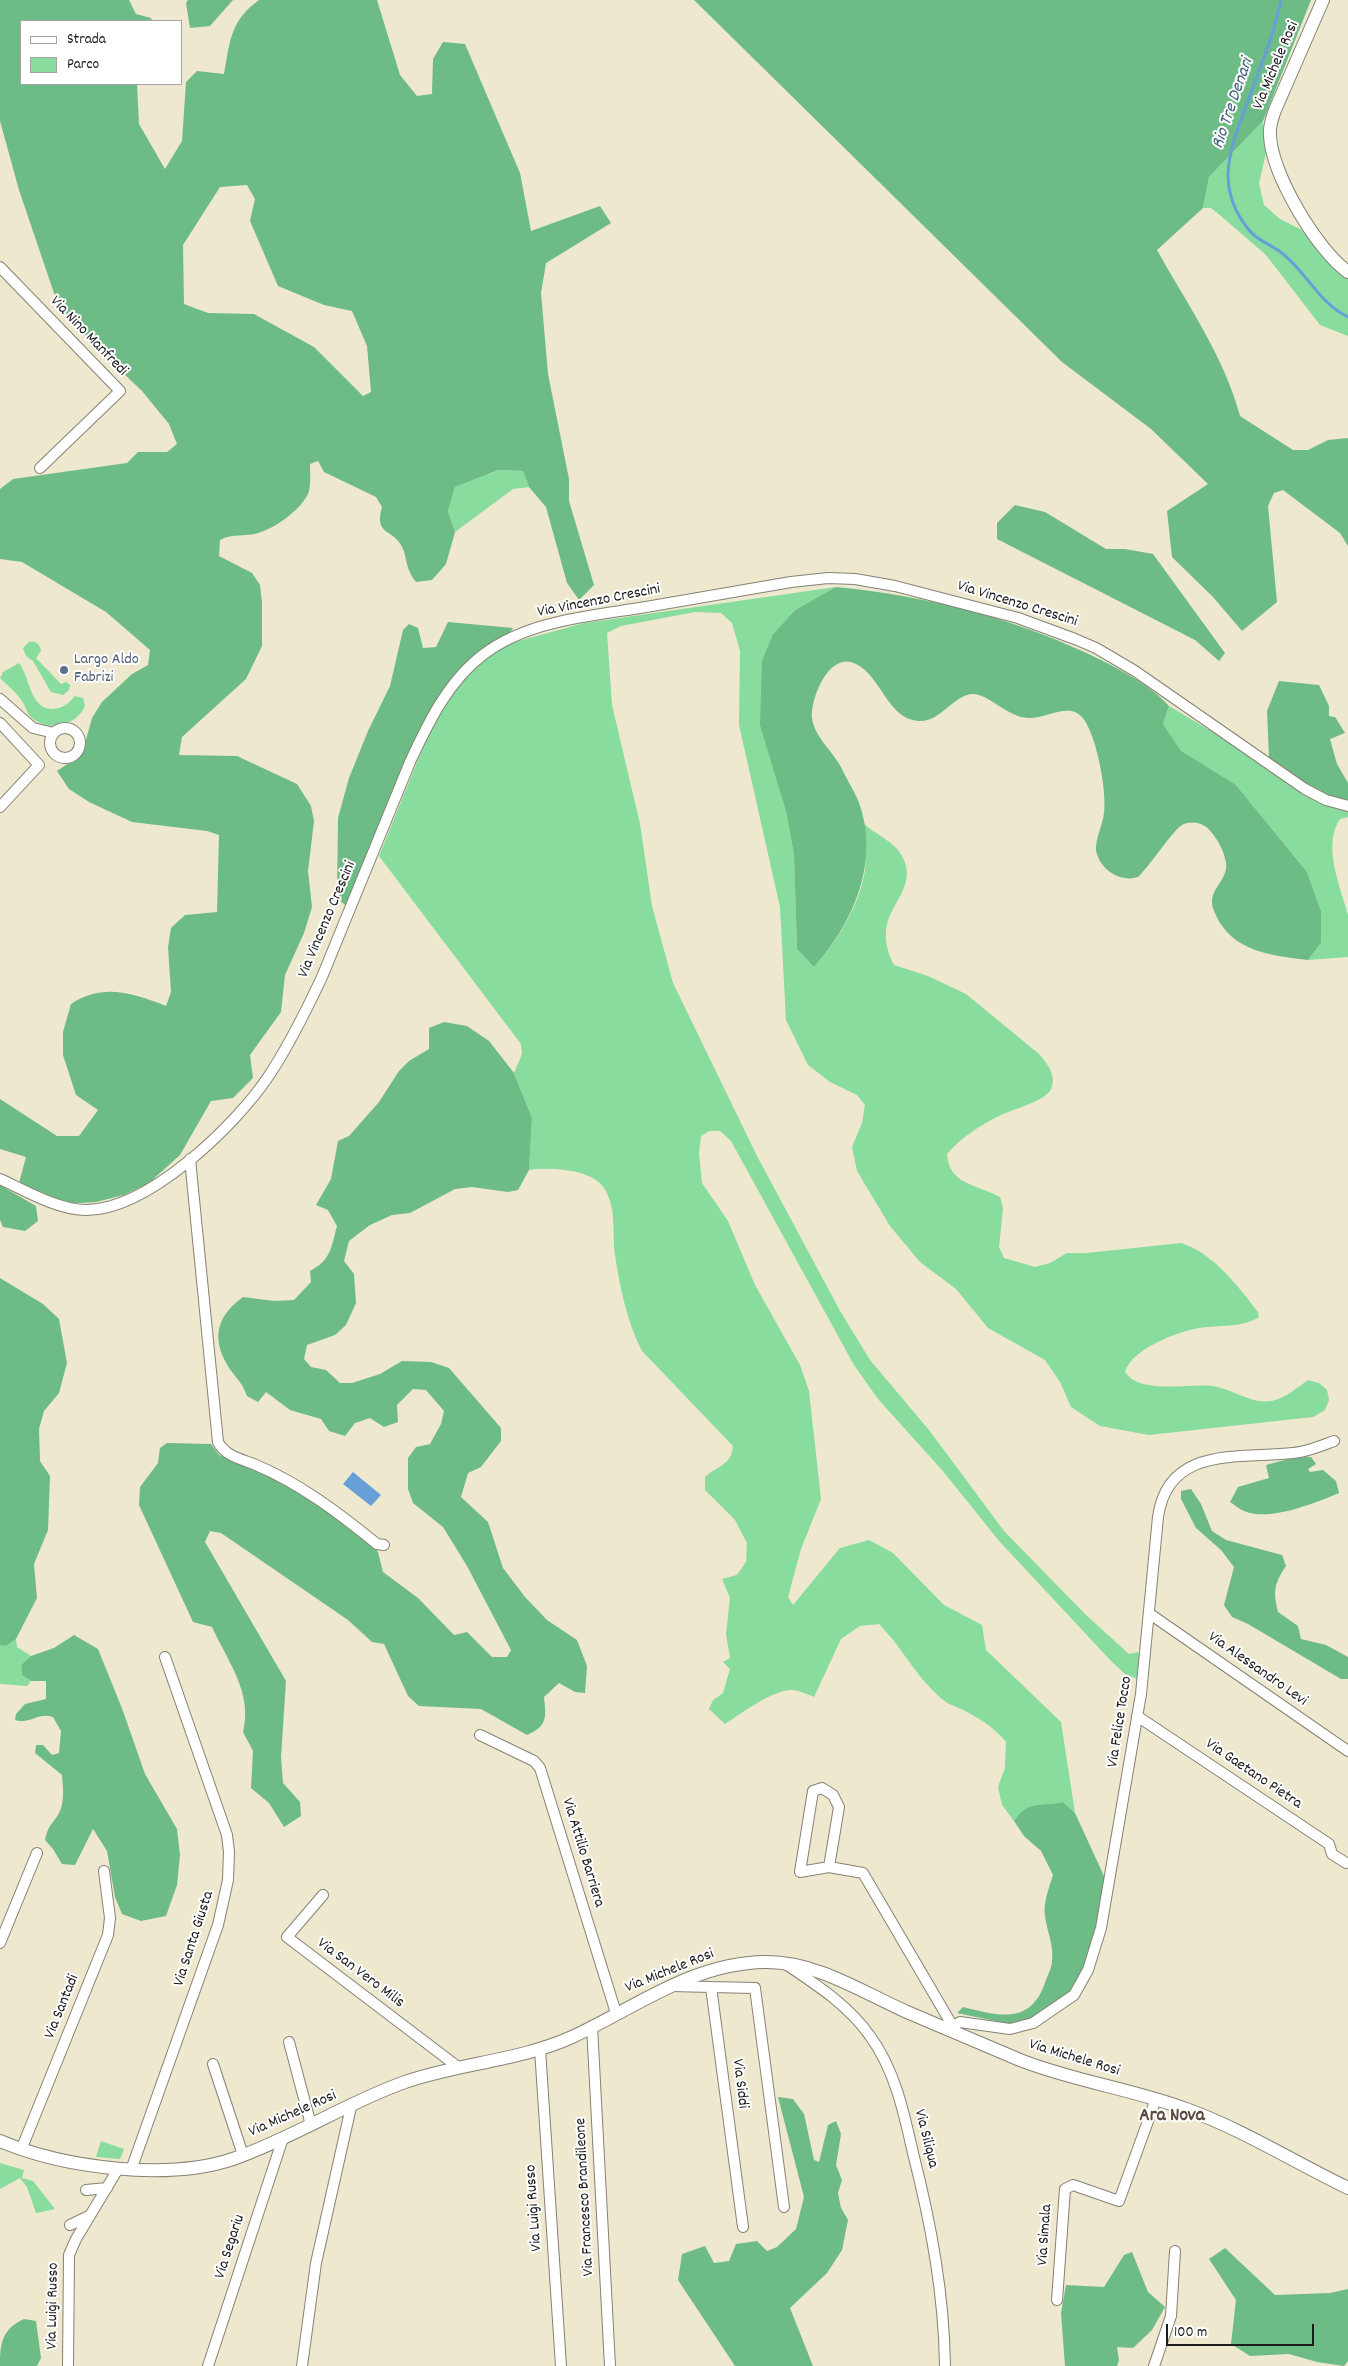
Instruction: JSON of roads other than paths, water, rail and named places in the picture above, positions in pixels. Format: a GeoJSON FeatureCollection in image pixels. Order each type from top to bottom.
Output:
{"type":"FeatureCollection","features":[{"type":"Feature","properties":{"kind":"street","name":"Via Michele Rosi"},"geometry":{"type":"LineString","coordinates":[[1322,0],[1275,110],[1271,124],[1270,139],[1285,187],[1322,246],[1348,272]]}},
{"type":"Feature","properties":{"kind":"street","name":"Via Nino Manfredi"},"geometry":{"type":"LineString","coordinates":[[0,267],[120,391],[40,468]]}},
{"type":"Feature","properties":{"kind":"street","name":"Via Vincenzo Crescini"},"geometry":{"type":"LineString","coordinates":[[0,1179],[61,1205],[79,1209],[99,1209],[113,1206],[144,1191],[190,1159],[215,1137],[257,1092],[292,1037],[322,977],[410,762],[438,707],[457,680],[483,654],[506,640],[526,632],[586,617],[791,582],[828,578],[855,579],[895,586],[1018,618],[1096,648],[1135,671],[1305,789],[1326,800],[1348,806]]}},
{"type":"Feature","properties":{"kind":"street"},"geometry":{"type":"LineString","coordinates":[[0,699],[33,728],[54,733],[64,728],[71,729],[78,735],[80,745],[77,752],[71,757],[61,758],[54,753],[50,744],[54,733]]}},
{"type":"Feature","properties":{"kind":"street"},"geometry":{"type":"LineString","coordinates":[[0,723],[39,765]]}},
{"type":"Feature","properties":{"kind":"street"},"geometry":{"type":"LineString","coordinates":[[0,806],[39,765],[54,753]]}},
{"type":"Feature","properties":{"kind":"street"},"geometry":{"type":"LineString","coordinates":[[190,1159],[218,1442],[228,1454],[270,1471],[318,1499],[377,1544],[384,1545]]}},
{"type":"Feature","properties":{"kind":"street","name":"Via Felice Tocco"},"geometry":{"type":"LineString","coordinates":[[950,2027],[963,2022],[1005,2029],[1023,2027],[1041,2019],[1069,1999],[1082,1983],[1099,1936],[1137,1716],[1150,1614],[1159,1508],[1164,1493],[1174,1479],[1199,1464],[1221,1458],[1296,1453],[1334,1441]]}},
{"type":"Feature","properties":{"kind":"street","name":"Via Alessandro Levi"},"geometry":{"type":"LineString","coordinates":[[1150,1614],[1348,1751]]}},
{"type":"Feature","properties":{"kind":"street","name":"Via Santa Giusta"},"geometry":{"type":"LineString","coordinates":[[125,2169],[218,1925],[229,1866],[225,1829],[165,1657]]}},
{"type":"Feature","properties":{"kind":"street","name":"Via Gaetano Pietra"},"geometry":{"type":"LineString","coordinates":[[1137,1716],[1329,1844],[1332,1854],[1346,1862]]}},
{"type":"Feature","properties":{"kind":"street","name":"Via Attilio Barriera"},"geometry":{"type":"LineString","coordinates":[[480,1735],[491,1738],[539,1766],[616,2013]]}},
{"type":"Feature","properties":{"kind":"street"},"geometry":{"type":"LineString","coordinates":[[830,1866],[839,1807],[833,1795],[822,1788],[813,1791],[800,1872],[830,1866],[863,1872],[950,2027]]}},
{"type":"Feature","properties":{"kind":"street"},"geometry":{"type":"LineString","coordinates":[[0,1943],[37,1853]]}},
{"type":"Feature","properties":{"kind":"street","name":"Via Santadi"},"geometry":{"type":"LineString","coordinates":[[21,2150],[109,1932],[110,1915],[104,1871]]}},
{"type":"Feature","properties":{"kind":"street","name":"Via San Vero Milis"},"geometry":{"type":"LineString","coordinates":[[323,1895],[287,1937],[458,2067]]}},
{"type":"Feature","properties":{"kind":"street","name":"Via Michele Rosi"},"geometry":{"type":"LineString","coordinates":[[0,2150],[21,2150],[125,2169],[194,2166],[225,2161],[283,2138],[405,2082],[458,2067],[540,2049],[592,2026],[669,1986],[729,1966],[766,1962],[786,1963],[821,1973],[950,2027],[1024,2062],[1190,2110],[1241,2133],[1348,2188]]}},
{"type":"Feature","properties":{"kind":"street","name":"Via Siliqua"},"geometry":{"type":"LineString","coordinates":[[786,1963],[835,1999],[858,2021],[876,2046],[893,2079],[906,2122],[934,2240],[941,2285],[945,2366]]}},
{"type":"Feature","properties":{"kind":"street"},"geometry":{"type":"LineString","coordinates":[[669,1986],[755,1988],[784,2207]]}},
{"type":"Feature","properties":{"kind":"street","name":"Via Siddi"},"geometry":{"type":"LineString","coordinates":[[711,1987],[742,2227]]}},
{"type":"Feature","properties":{"kind":"street","name":"Via Francesco Brandileone"},"geometry":{"type":"LineString","coordinates":[[592,2026],[610,2366]]}},
{"type":"Feature","properties":{"kind":"street"},"geometry":{"type":"LineString","coordinates":[[289,2042],[311,2125]]}},
{"type":"Feature","properties":{"kind":"street","name":"Via Luigi Russo"},"geometry":{"type":"LineString","coordinates":[[540,2049],[560,2366]]}},
{"type":"Feature","properties":{"kind":"street"},"geometry":{"type":"LineString","coordinates":[[213,2064],[243,2155]]}},
{"type":"Feature","properties":{"kind":"street","name":"Via Simala"},"geometry":{"type":"LineString","coordinates":[[1057,2300],[1065,2189],[1073,2185],[1118,2201],[1156,2099]]}},
{"type":"Feature","properties":{"kind":"street"},"geometry":{"type":"LineString","coordinates":[[302,2366],[316,2263],[351,2106]]}},
{"type":"Feature","properties":{"kind":"street","name":"Via Segariu"},"geometry":{"type":"LineString","coordinates":[[208,2366],[283,2138]]}},
{"type":"Feature","properties":{"kind":"street","name":"Via Michele Rosi"},"geometry":{"type":"LineString","coordinates":[[0,2141],[21,2150]]}},
{"type":"Feature","properties":{"kind":"street","name":"Via Luigi Russo"},"geometry":{"type":"LineString","coordinates":[[68,2366],[68,2260],[73,2245],[90,2215],[107,2188],[125,2169]]}},
{"type":"Feature","properties":{"kind":"street"},"geometry":{"type":"LineString","coordinates":[[86,2190],[107,2188]]}},
{"type":"Feature","properties":{"kind":"street"},"geometry":{"type":"LineString","coordinates":[[70,2225],[90,2215]]}},
{"type":"Feature","properties":{"kind":"street"},"geometry":{"type":"LineString","coordinates":[[1154,2366],[1171,2316],[1175,2251]]}},
{"type":"Feature","properties":{"kind":"water"},"geometry":{"type":"Polygon","coordinates":[[[353,1472],[381,1495],[371,1506],[343,1484],[353,1472]]]}},
{"type":"Feature","properties":{"kind":"waterway","name":"Rio Tre Denari"},"geometry":{"type":"LineString","coordinates":[[1281,0],[1271,37],[1232,149],[1228,181],[1231,197],[1238,213],[1252,234],[1283,254],[1329,304],[1348,317]]}},
{"type":"Feature","properties":{"kind":"place","name":"Largo Aldo Fabrizi"},"geometry":{"type":"Point","coordinates":[64,670]}},
{"type":"Feature","properties":{"kind":"district","name":"Ara Nova"},"geometry":{"type":"Point","coordinates":[1172,2117]}}]}
